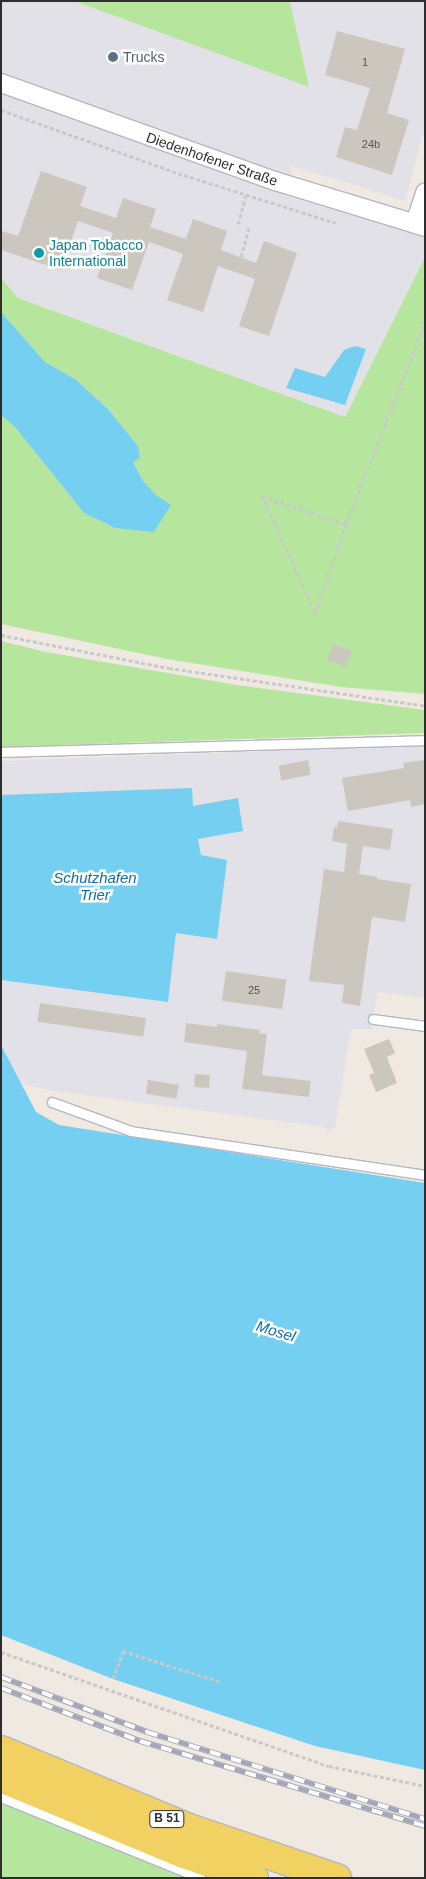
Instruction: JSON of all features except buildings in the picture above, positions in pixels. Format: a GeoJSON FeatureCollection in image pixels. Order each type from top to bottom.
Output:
{"type":"FeatureCollection","features":[{"type":"Feature","properties":{"kind":"main road","name":"B 51"},"geometry":{"type":"LineString","coordinates":[[1,1750],[189,1828],[337,1878]]}},
{"type":"Feature","properties":{"kind":"main road","name":"B 51"},"geometry":{"type":"LineString","coordinates":[[1,1778],[184,1854],[254,1878]]}},
{"type":"Feature","properties":{"kind":"street","name":"Diedenhofener Straße"},"geometry":{"type":"LineString","coordinates":[[1,83],[266,178],[420,226]]}},
{"type":"Feature","properties":{"kind":"street"},"geometry":{"type":"LineString","coordinates":[[420,226],[425,192]]}},
{"type":"Feature","properties":{"kind":"lane"},"geometry":{"type":"LineString","coordinates":[[1,752],[425,740]]}},
{"type":"Feature","properties":{"kind":"lane"},"geometry":{"type":"LineString","coordinates":[[374,1019],[425,1026]]}},
{"type":"Feature","properties":{"kind":"lane"},"geometry":{"type":"LineString","coordinates":[[52,1102],[131,1131],[425,1175]]}},
{"type":"Feature","properties":{"kind":"lane"},"geometry":{"type":"LineString","coordinates":[[1,1797],[200,1878]]}},
{"type":"Feature","properties":{"kind":"path"},"geometry":{"type":"LineString","coordinates":[[1,110],[336,223]]}},
{"type":"Feature","properties":{"kind":"path"},"geometry":{"type":"LineString","coordinates":[[238,224],[246,194]]}},
{"type":"Feature","properties":{"kind":"path"},"geometry":{"type":"LineString","coordinates":[[241,257],[249,228]]}},
{"type":"Feature","properties":{"kind":"path"},"geometry":{"type":"LineString","coordinates":[[346,524],[262,496],[315,614],[346,524],[425,322]]}},
{"type":"Feature","properties":{"kind":"path"},"geometry":{"type":"LineString","coordinates":[[1,635],[169,668],[425,706]]}},
{"type":"Feature","properties":{"kind":"path"},"geometry":{"type":"LineString","coordinates":[[113,1678],[123,1650],[221,1682]]}},
{"type":"Feature","properties":{"kind":"path"},"geometry":{"type":"LineString","coordinates":[[1,1652],[329,1766],[425,1786]]}},
{"type":"Feature","properties":{"kind":"shaded area"},"geometry":{"type":"Polygon","coordinates":[[[1,1],[74,1],[309,87],[290,1],[425,1],[425,127],[405,201],[292,166],[285,196],[425,236],[425,257],[345,417],[18,298],[1,278],[1,1]]]}},
{"type":"Feature","properties":{"kind":"shaded area"},"geometry":{"type":"Polygon","coordinates":[[[425,745],[425,998],[377,992],[372,1029],[351,1029],[335,1128],[330,1132],[325,1127],[53,1091],[1,1079],[1,761],[425,745]]]}},
{"type":"Feature","properties":{"kind":"green space"},"geometry":{"type":"Polygon","coordinates":[[[74,1],[290,1],[309,87],[74,1]]]}},
{"type":"Feature","properties":{"kind":"green space"},"geometry":{"type":"Polygon","coordinates":[[[425,257],[425,694],[341,687],[167,659],[1,624],[1,415],[15,427],[84,513],[115,528],[157,496],[143,481],[133,462],[138,446],[108,409],[75,379],[45,362],[1,312],[1,278],[18,298],[345,417],[425,257]]]}},
{"type":"Feature","properties":{"kind":"green space"},"geometry":{"type":"Polygon","coordinates":[[[1,641],[46,652],[237,685],[425,710],[425,733],[1,747],[1,641]]]}},
{"type":"Feature","properties":{"kind":"green space"},"geometry":{"type":"Polygon","coordinates":[[[1,1804],[16,1807],[194,1878],[1,1878],[1,1804]]]}},
{"type":"Feature","properties":{"kind":"water"},"geometry":{"type":"Polygon","coordinates":[[[1,312],[45,362],[75,379],[108,409],[138,446],[140,458],[133,462],[143,481],[157,496],[171,505],[154,532],[115,528],[84,513],[15,427],[1,415],[1,312]]]}},
{"type":"Feature","properties":{"kind":"water"},"geometry":{"type":"Polygon","coordinates":[[[355,346],[366,349],[345,405],[286,388],[295,368],[325,377],[344,350],[355,346]]]}},
{"type":"Feature","properties":{"kind":"water","name":"Schutzhafen Trier"},"geometry":{"type":"Polygon","coordinates":[[[192,788],[193,806],[238,798],[243,831],[198,839],[201,855],[227,860],[217,939],[176,933],[168,1002],[1,980],[1,795],[192,788]]]}},
{"type":"Feature","properties":{"kind":"water","name":"Mosel"},"geometry":{"type":"Polygon","coordinates":[[[1,1045],[36,1112],[59,1125],[425,1183],[425,1770],[315,1746],[113,1679],[1,1635],[1,1045]]]}},
{"type":"Feature","properties":{"kind":"railway"},"geometry":{"type":"LineString","coordinates":[[1,1677],[147,1732],[425,1819]]}},
{"type":"Feature","properties":{"kind":"railway"},"geometry":{"type":"LineString","coordinates":[[1,1688],[140,1741],[425,1826]]}},
{"type":"Feature","properties":{"kind":"place","name":"Trucks"},"geometry":{"type":"Point","coordinates":[113,57]}},
{"type":"Feature","properties":{"kind":"place","name":"Japan Tobacco International"},"geometry":{"type":"Point","coordinates":[39,253]}}]}
